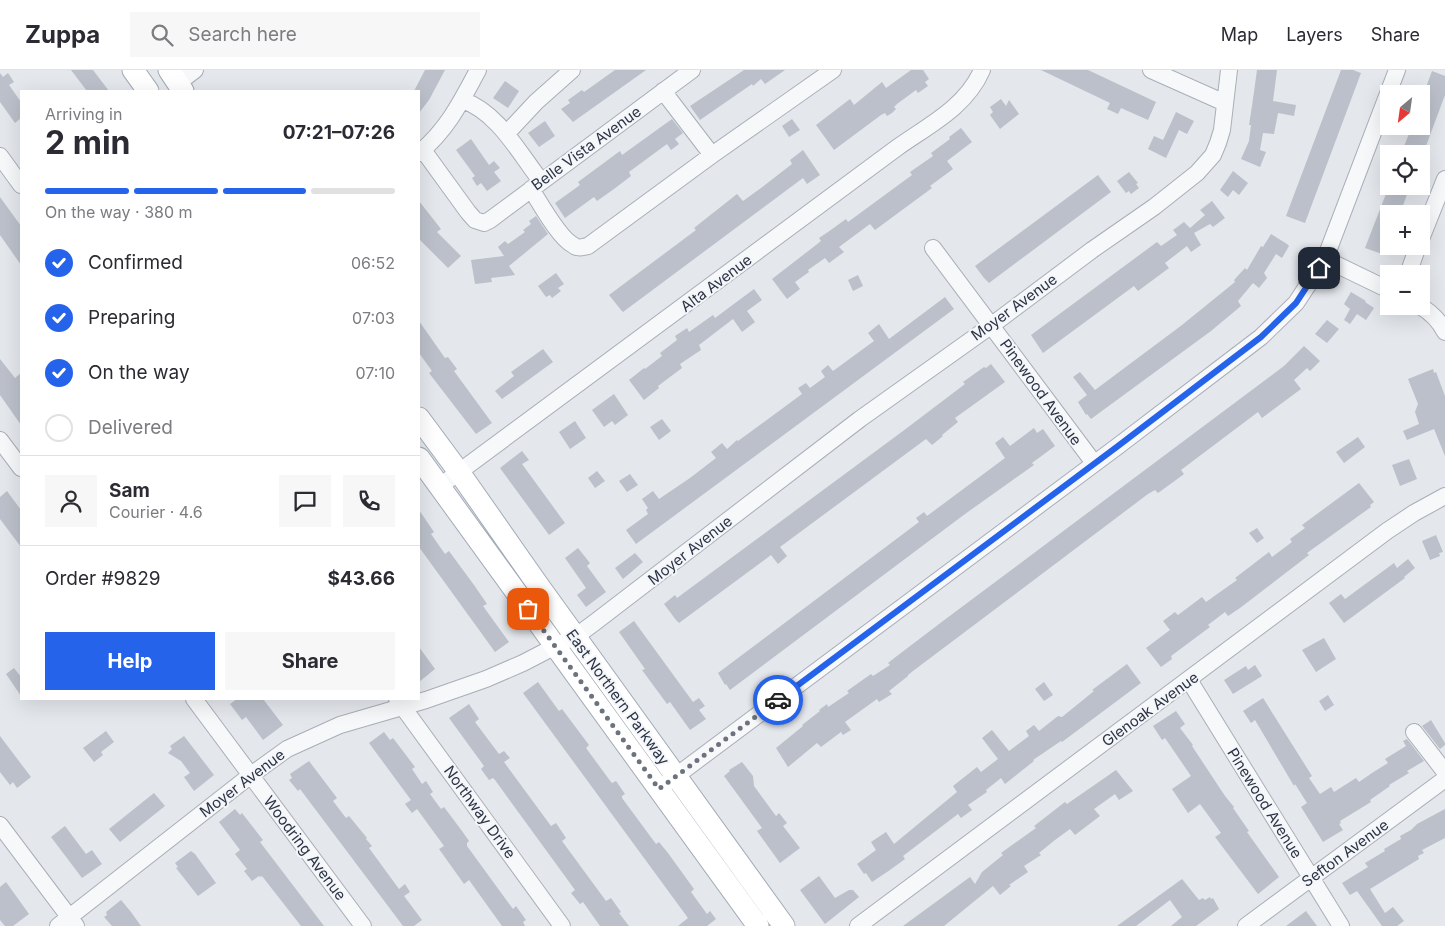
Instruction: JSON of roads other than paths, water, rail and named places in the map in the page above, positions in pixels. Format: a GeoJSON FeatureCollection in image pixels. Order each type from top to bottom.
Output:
{"type":"FeatureCollection","features":[{"type":"Feature","properties":{"kind":"main road"},"geometry":{"type":"LineString","coordinates":[[133,70],[147,90]]}},
{"type":"Feature","properties":{"kind":"main road","name":"East Northern Parkway"},"geometry":{"type":"LineString","coordinates":[[420,419],[460,472],[574,636],[784,926]]}},
{"type":"Feature","properties":{"kind":"main road","name":"East Northern Parkway"},"geometry":{"type":"LineString","coordinates":[[420,459],[758,926]]}},
{"type":"Feature","properties":{"kind":"street"},"geometry":{"type":"LineString","coordinates":[[177,81],[195,70]]}},
{"type":"Feature","properties":{"kind":"street"},"geometry":{"type":"LineString","coordinates":[[421,152],[449,122],[478,70]]}},
{"type":"Feature","properties":{"kind":"street"},"geometry":{"type":"LineString","coordinates":[[506,132],[572,70]]}},
{"type":"Feature","properties":{"kind":"street","name":"Belle Vista Avenue"},"geometry":{"type":"LineString","coordinates":[[421,152],[468,212],[479,222],[484,223],[692,70]]}},
{"type":"Feature","properties":{"kind":"street"},"geometry":{"type":"LineString","coordinates":[[462,100],[472,104],[506,132],[536,185],[555,226],[569,243],[580,248],[588,246],[712,154],[833,70]]}},
{"type":"Feature","properties":{"kind":"street","name":"Alta Avenue"},"geometry":{"type":"LineString","coordinates":[[440,486],[898,147],[942,117],[965,96],[982,70]]}},
{"type":"Feature","properties":{"kind":"street"},"geometry":{"type":"LineString","coordinates":[[1152,70],[1225,103]]}},
{"type":"Feature","properties":{"kind":"street","name":"Moyer Avenue"},"geometry":{"type":"LineString","coordinates":[[420,699],[435,697],[486,679],[523,663],[574,636],[594,623],[860,419],[1180,187],[1206,164],[1213,155],[1222,130],[1229,70]]}},
{"type":"Feature","properties":{"kind":"street"},"geometry":{"type":"LineString","coordinates":[[659,789],[1261,337],[1296,303],[1325,259],[1397,70]]}},
{"type":"Feature","properties":{"kind":"street"},"geometry":{"type":"LineString","coordinates":[[663,91],[712,154]]}},
{"type":"Feature","properties":{"kind":"street"},"geometry":{"type":"LineString","coordinates":[[0,156],[20,184]]}},
{"type":"Feature","properties":{"kind":"street"},"geometry":{"type":"LineString","coordinates":[[1430,216],[1445,179]]}},
{"type":"Feature","properties":{"kind":"street","name":"Pinewood Avenue"},"geometry":{"type":"LineString","coordinates":[[933,248],[1094,463]]}},
{"type":"Feature","properties":{"kind":"street"},"geometry":{"type":"LineString","coordinates":[[1325,259],[1380,286]]}},
{"type":"Feature","properties":{"kind":"street"},"geometry":{"type":"LineString","coordinates":[[1430,311],[1445,318]]}},
{"type":"Feature","properties":{"kind":"street"},"geometry":{"type":"LineString","coordinates":[[1430,312],[1445,332]]}},
{"type":"Feature","properties":{"kind":"street"},"geometry":{"type":"LineString","coordinates":[[0,440],[20,463]]}},
{"type":"Feature","properties":{"kind":"street","name":"Glenoak Avenue"},"geometry":{"type":"LineString","coordinates":[[858,926],[1387,531],[1445,496]]}},
{"type":"Feature","properties":{"kind":"street","name":"Pinewood Avenue"},"geometry":{"type":"LineString","coordinates":[[1189,680],[1341,926]]}},
{"type":"Feature","properties":{"kind":"street","name":"Woodring Avenue"},"geometry":{"type":"LineString","coordinates":[[195,700],[363,926]]}},
{"type":"Feature","properties":{"kind":"street","name":"Moyer Avenue"},"geometry":{"type":"LineString","coordinates":[[68,923],[251,775],[287,749],[340,725],[400,702],[414,700]]}},
{"type":"Feature","properties":{"kind":"street","name":"Northway Drive"},"geometry":{"type":"LineString","coordinates":[[400,702],[562,926]]}},
{"type":"Feature","properties":{"kind":"street"},"geometry":{"type":"LineString","coordinates":[[1414,732],[1445,772]]}},
{"type":"Feature","properties":{"kind":"street","name":"Sefton Avenue"},"geometry":{"type":"LineString","coordinates":[[1246,926],[1445,779]]}},
{"type":"Feature","properties":{"kind":"street"},"geometry":{"type":"LineString","coordinates":[[0,825],[68,923]]}}]}
